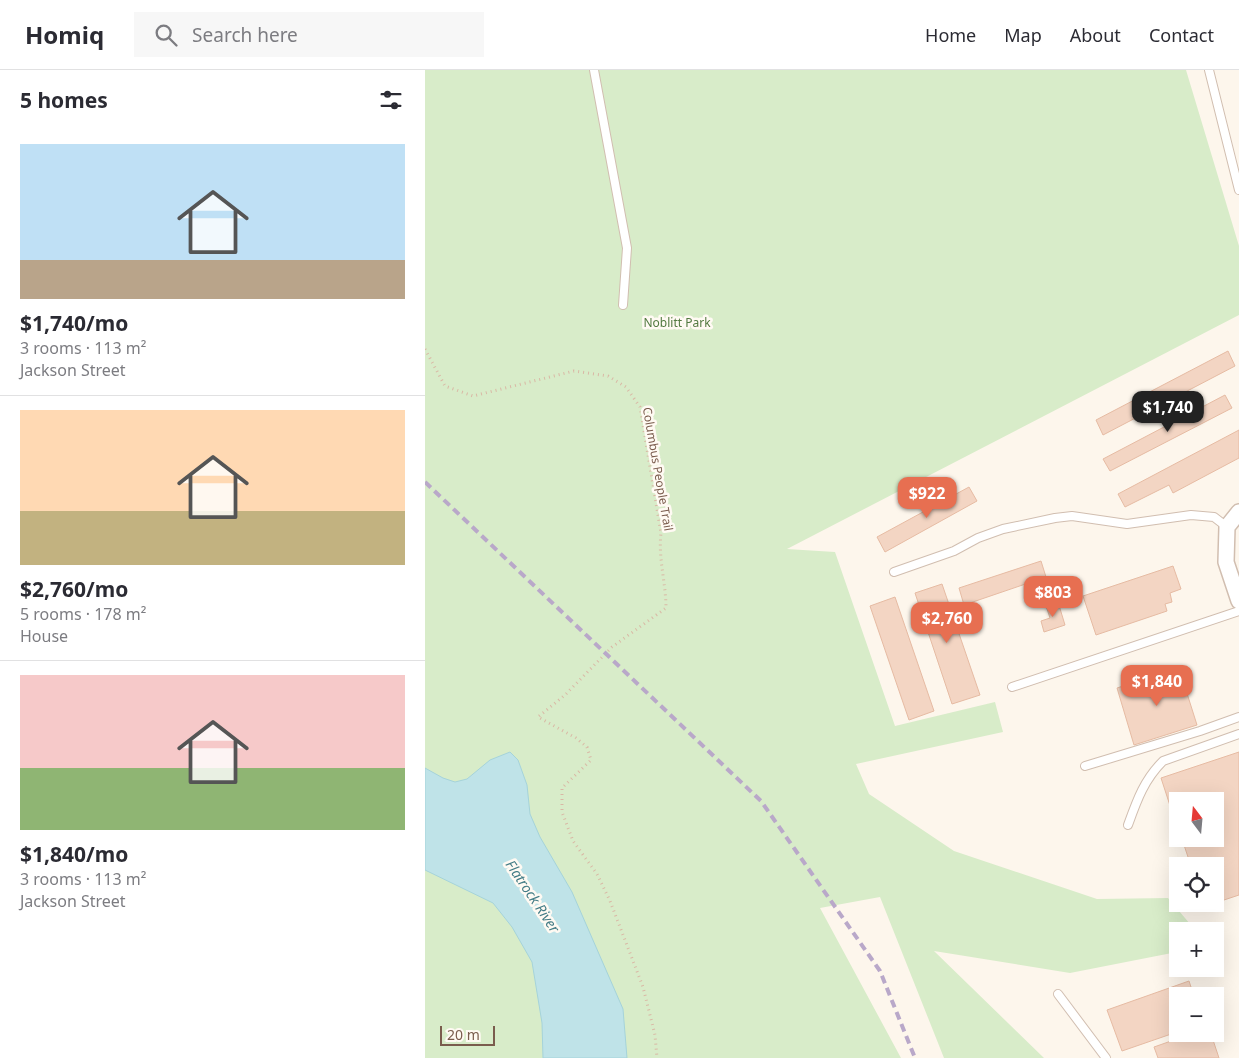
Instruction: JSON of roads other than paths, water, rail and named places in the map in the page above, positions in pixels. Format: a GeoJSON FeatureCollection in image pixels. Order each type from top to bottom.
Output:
{"type":"FeatureCollection","features":[{"type":"Feature","properties":{"kind":"street"},"geometry":{"type":"LineString","coordinates":[[1239,512],[1227,528],[1226,562],[1239,601]]}},
{"type":"Feature","properties":{"kind":"lane"},"geometry":{"type":"LineString","coordinates":[[594,70],[627,248],[623,305]]}},
{"type":"Feature","properties":{"kind":"lane"},"geometry":{"type":"LineString","coordinates":[[1209,70],[1236,164],[1239,190]]}},
{"type":"Feature","properties":{"kind":"lane"},"geometry":{"type":"LineString","coordinates":[[894,572],[954,551],[978,538],[1003,529],[1055,518],[1072,516],[1127,524],[1191,515],[1213,517],[1227,528]]}},
{"type":"Feature","properties":{"kind":"lane"},"geometry":{"type":"LineString","coordinates":[[1012,687],[1239,611]]}},
{"type":"Feature","properties":{"kind":"lane"},"geometry":{"type":"LineString","coordinates":[[1085,766],[1200,732],[1239,717]]}},
{"type":"Feature","properties":{"kind":"lane"},"geometry":{"type":"LineString","coordinates":[[1128,824],[1139,793],[1163,761],[1239,734]]}},
{"type":"Feature","properties":{"kind":"lane"},"geometry":{"type":"LineString","coordinates":[[1058,994],[1106,1058]]}},
{"type":"Feature","properties":{"kind":"water","name":"Flatrock River"},"geometry":{"type":"Polygon","coordinates":[[[510,752],[518,760],[527,785],[530,814],[540,837],[572,892],[623,1009],[627,1058],[543,1058],[542,1023],[532,962],[512,927],[493,903],[425,870],[425,768],[455,782],[467,779],[490,760],[510,752]]]}},
{"type":"Feature","properties":{"kind":"railway"},"geometry":{"type":"LineString","coordinates":[[425,482],[761,801],[880,971],[915,1058]]}},
{"type":"Feature","properties":{"kind":"park label","name":"Noblitt Park"},"geometry":{"type":"Point","coordinates":[677,322]}}]}
